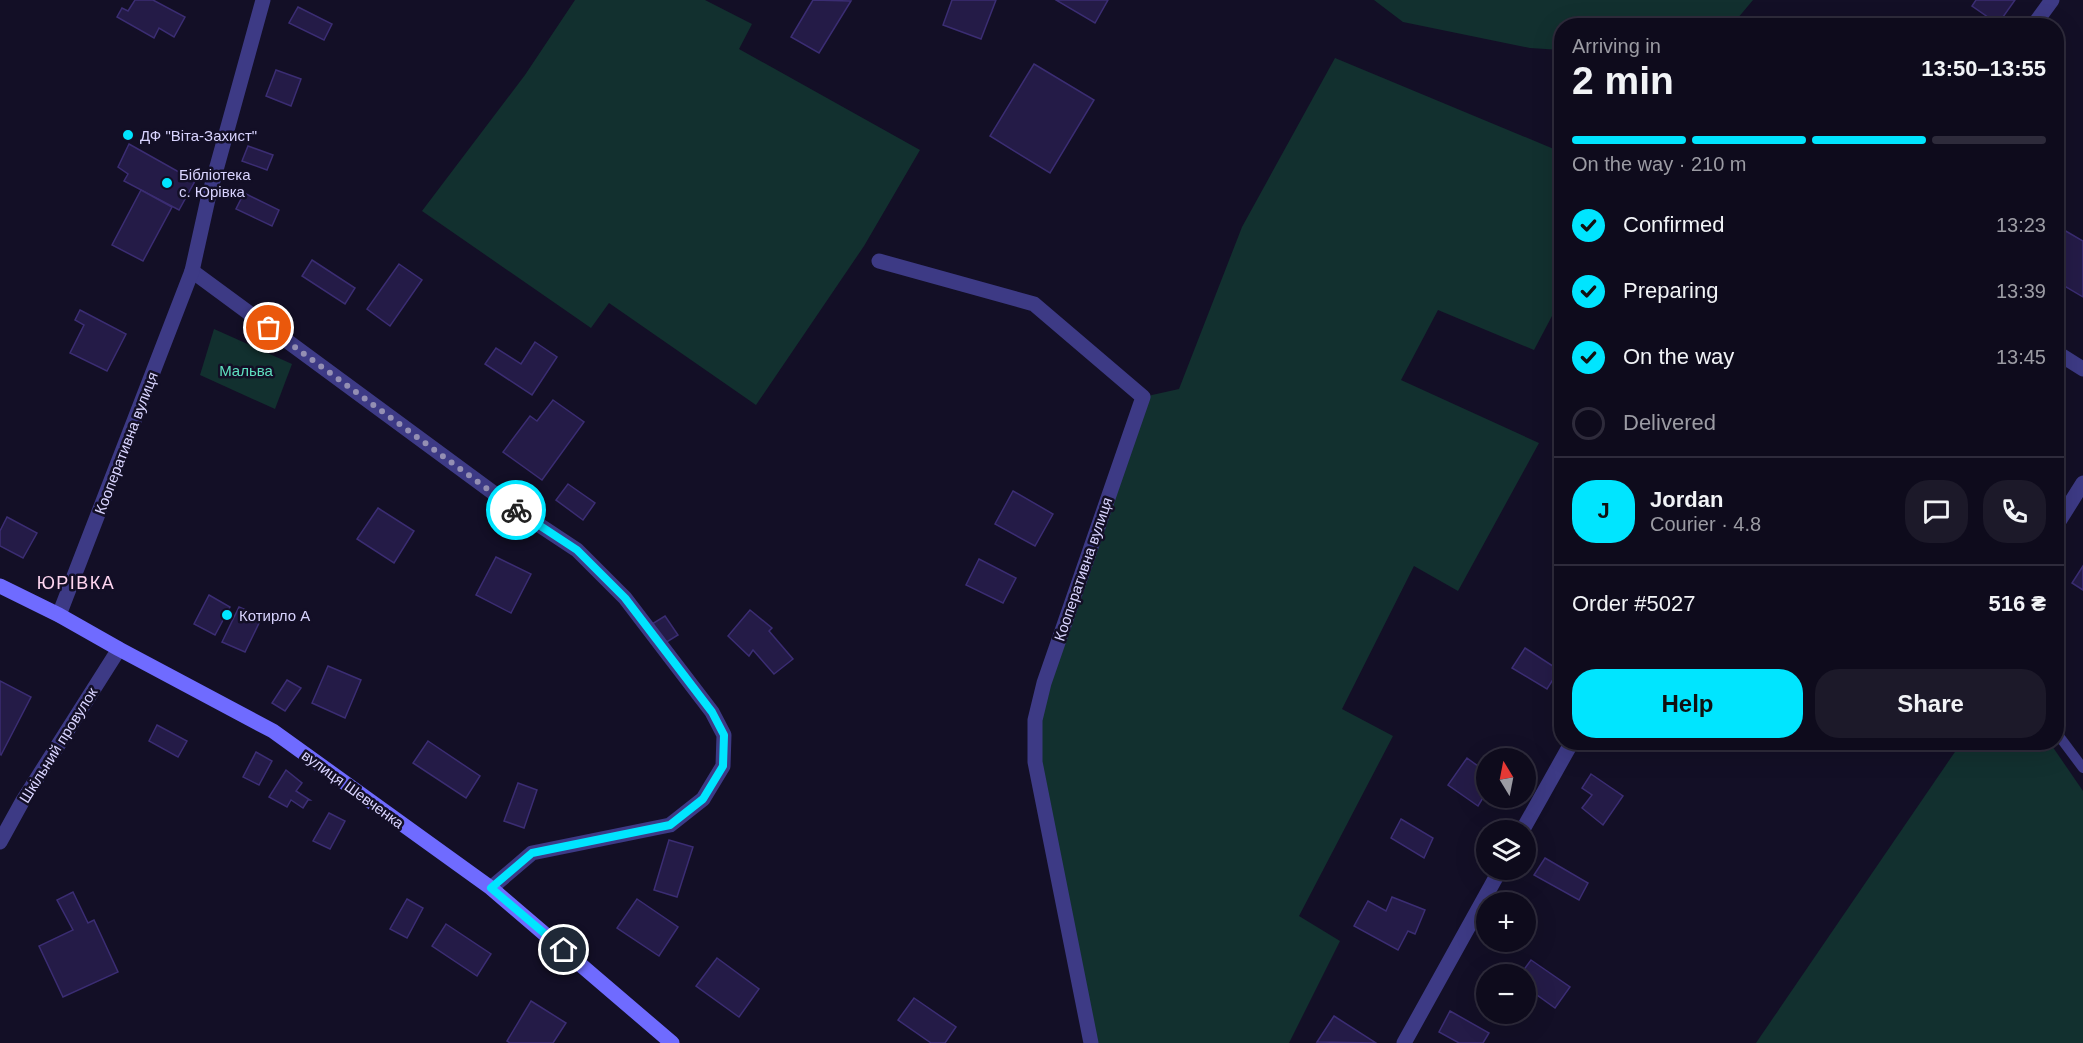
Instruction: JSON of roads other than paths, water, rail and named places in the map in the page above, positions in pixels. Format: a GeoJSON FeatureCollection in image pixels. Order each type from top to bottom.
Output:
{"type":"FeatureCollection","features":[{"type":"Feature","properties":{"kind":"street","name":"Кооперативна вулиця"},"geometry":{"type":"LineString","coordinates":[[59,615],[192,271],[208,199],[263,0]]}},
{"type":"Feature","properties":{"kind":"street"},"geometry":{"type":"LineString","coordinates":[[2039,18],[2052,0]]}},
{"type":"Feature","properties":{"kind":"street","name":"Кооперативна вулиця"},"geometry":{"type":"LineString","coordinates":[[879,261],[1034,304],[1143,397],[1044,683],[1035,720],[1035,762],[1091,1043]]}},
{"type":"Feature","properties":{"kind":"street"},"geometry":{"type":"LineString","coordinates":[[192,271],[518,511],[577,550],[625,598],[712,712],[724,735],[723,766],[703,799],[670,825],[532,853],[491,888]]}},
{"type":"Feature","properties":{"kind":"street"},"geometry":{"type":"LineString","coordinates":[[2064,357],[2083,369]]}},
{"type":"Feature","properties":{"kind":"street"},"geometry":{"type":"LineString","coordinates":[[2064,513],[2083,483]]}},
{"type":"Feature","properties":{"kind":"street","name":"вулиця Шевченка"},"geometry":{"type":"LineString","coordinates":[[0,586],[59,615],[273,731],[491,888],[672,1043]]}},
{"type":"Feature","properties":{"kind":"street","name":"Шкільний провулок"},"geometry":{"type":"LineString","coordinates":[[0,842],[22,802],[119,649]]}},
{"type":"Feature","properties":{"kind":"street"},"geometry":{"type":"LineString","coordinates":[[1528,820],[1568,750]]}},
{"type":"Feature","properties":{"kind":"street"},"geometry":{"type":"LineString","coordinates":[[1404,1043],[1494,880]]}},
{"type":"Feature","properties":{"kind":"lane"},"geometry":{"type":"LineString","coordinates":[[2064,743],[2083,768]]}},
{"type":"Feature","properties":{"kind":"place","name":"ДФ \"Віта-Захист\""},"geometry":{"type":"Point","coordinates":[128,135]}},
{"type":"Feature","properties":{"kind":"place","name":"Бібліотека с. Юрівка"},"geometry":{"type":"Point","coordinates":[167,183]}},
{"type":"Feature","properties":{"kind":"place","name":"Котирло А"},"geometry":{"type":"Point","coordinates":[227,615]}},
{"type":"Feature","properties":{"kind":"district","name":"ЮРІВКА"},"geometry":{"type":"Point","coordinates":[76,583]}},
{"type":"Feature","properties":{"kind":"park label","name":"Мальва"},"geometry":{"type":"Point","coordinates":[246,370]}}]}
